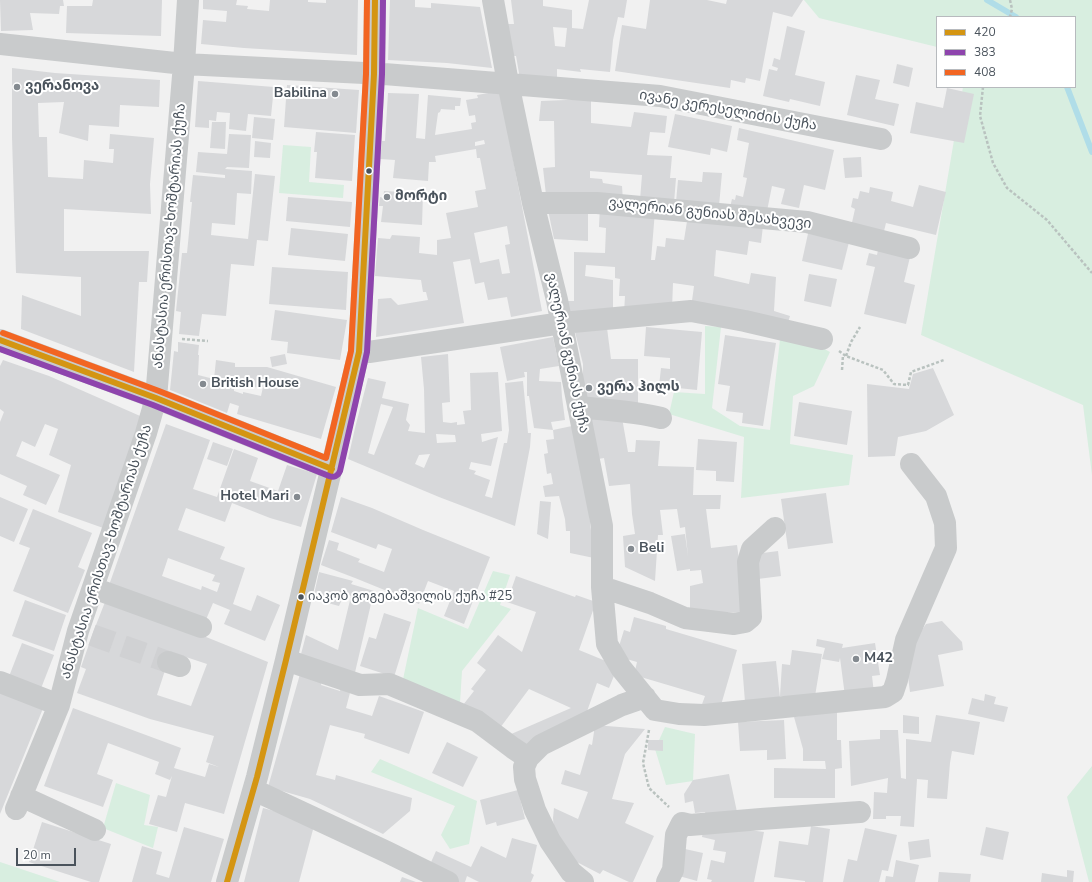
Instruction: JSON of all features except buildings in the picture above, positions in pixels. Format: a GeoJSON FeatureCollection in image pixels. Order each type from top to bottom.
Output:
{"type":"FeatureCollection","features":[{"type":"Feature","properties":{"kind":"street","name":"ანასტასია ერისთავ-ხოშტარიას ქუჩა"},"geometry":{"type":"LineString","coordinates":[[95,830],[18,803],[59,705],[85,633],[93,588],[146,433],[156,398],[188,0]]}},
{"type":"Feature","properties":{"kind":"street"},"geometry":{"type":"LineString","coordinates":[[227,882],[254,790],[359,352],[374,74],[375,0]]}},
{"type":"Feature","properties":{"kind":"street","name":"ვალერიან გუნიას ქუჩა"},"geometry":{"type":"LineString","coordinates":[[493,0],[508,83],[533,203],[562,323],[602,526],[602,587],[607,644],[621,668],[656,710],[679,714],[704,715],[885,697],[893,692],[906,640],[946,548],[945,523],[936,496],[911,464]]}},
{"type":"Feature","properties":{"kind":"street","name":"ივანე კერესელიძის ქუჩა"},"geometry":{"type":"LineString","coordinates":[[0,44],[184,64],[508,83],[660,96],[881,139]]}},
{"type":"Feature","properties":{"kind":"street","name":"ვალერიან გუნიას შესახვევი"},"geometry":{"type":"LineString","coordinates":[[533,203],[597,203],[807,222],[909,248]]}},
{"type":"Feature","properties":{"kind":"street"},"geometry":{"type":"LineString","coordinates":[[359,352],[369,352],[562,323],[691,311],[744,321],[822,339]]}},
{"type":"Feature","properties":{"kind":"street"},"geometry":{"type":"LineString","coordinates":[[0,340],[156,398],[332,469]]}},
{"type":"Feature","properties":{"kind":"street"},"geometry":{"type":"LineString","coordinates":[[578,407],[632,412],[661,418]]}},
{"type":"Feature","properties":{"kind":"street"},"geometry":{"type":"LineString","coordinates":[[602,587],[650,603],[685,618],[734,624],[745,622],[751,617],[748,562],[752,549],[775,528]]}},
{"type":"Feature","properties":{"kind":"street"},"geometry":{"type":"LineString","coordinates":[[93,588],[201,626]]}},
{"type":"Feature","properties":{"kind":"street"},"geometry":{"type":"LineString","coordinates":[[286,660],[360,685],[389,684],[402,689],[477,721],[528,758]]}},
{"type":"Feature","properties":{"kind":"street"},"geometry":{"type":"LineString","coordinates":[[0,682],[59,705]]}},
{"type":"Feature","properties":{"kind":"street"},"geometry":{"type":"LineString","coordinates":[[574,879],[550,841],[535,810],[525,779],[524,767],[528,758],[541,745],[622,704],[645,697]]}},
{"type":"Feature","properties":{"kind":"street"},"geometry":{"type":"LineString","coordinates":[[254,790],[448,882]]}},
{"type":"Feature","properties":{"kind":"street"},"geometry":{"type":"LineString","coordinates":[[667,882],[673,870],[676,835],[682,824],[690,825],[860,812]]}},
{"type":"Feature","properties":{"kind":"path"},"geometry":{"type":"LineString","coordinates":[[1010,0],[1012,9],[1010,16]]}},
{"type":"Feature","properties":{"kind":"path"},"geometry":{"type":"LineString","coordinates":[[983,88],[980,116],[993,163],[1007,188],[1047,220],[1091,270],[1092,274]]}},
{"type":"Feature","properties":{"kind":"path"},"geometry":{"type":"LineString","coordinates":[[842,370],[844,355],[850,342],[860,327]]}},
{"type":"Feature","properties":{"kind":"path"},"geometry":{"type":"LineString","coordinates":[[162,337],[208,341]]}},
{"type":"Feature","properties":{"kind":"path"},"geometry":{"type":"LineString","coordinates":[[855,359],[883,370],[894,384],[908,385],[911,372],[944,360]]}},
{"type":"Feature","properties":{"kind":"path"},"geometry":{"type":"LineString","coordinates":[[645,697],[650,725],[643,763],[649,788],[673,811],[682,824]]}},
{"type":"Feature","properties":{"kind":"green space"},"geometry":{"type":"Polygon","coordinates":[[[804,0],[1092,0],[1092,475],[1083,405],[921,335],[963,88],[1076,88],[1076,16],[936,16],[936,47],[819,18],[804,0]]]}},
{"type":"Feature","properties":{"kind":"green space"},"geometry":{"type":"Polygon","coordinates":[[[283,145],[311,147],[309,182],[344,185],[343,198],[279,193],[283,145]]]}},
{"type":"Feature","properties":{"kind":"green space"},"geometry":{"type":"Polygon","coordinates":[[[705,326],[721,327],[712,408],[740,426],[770,430],[780,339],[804,338],[830,352],[814,386],[793,396],[790,444],[853,455],[849,485],[741,498],[744,437],[669,414],[674,392],[705,394],[705,326]]]}},
{"type":"Feature","properties":{"kind":"green space"},"geometry":{"type":"Polygon","coordinates":[[[493,571],[510,575],[500,605],[511,609],[462,671],[460,703],[402,684],[418,608],[468,629],[493,571]]]}},
{"type":"Feature","properties":{"kind":"green space"},"geometry":{"type":"Polygon","coordinates":[[[665,727],[695,734],[693,781],[666,785],[655,749],[665,727]]]}},
{"type":"Feature","properties":{"kind":"green space"},"geometry":{"type":"Polygon","coordinates":[[[380,759],[477,801],[469,844],[450,849],[441,835],[455,806],[371,772],[380,759]]]}},
{"type":"Feature","properties":{"kind":"green space"},"geometry":{"type":"Polygon","coordinates":[[[1092,766],[1092,882],[1089,882],[1067,797],[1092,766]]]}},
{"type":"Feature","properties":{"kind":"green space"},"geometry":{"type":"Polygon","coordinates":[[[116,783],[150,795],[144,825],[158,827],[153,848],[103,828],[116,783]]]}},
{"type":"Feature","properties":{"kind":"green space"},"geometry":{"type":"Polygon","coordinates":[[[0,862],[60,882],[0,882],[0,862]]]}},
{"type":"Feature","properties":{"kind":"waterway"},"geometry":{"type":"LineString","coordinates":[[987,0],[1014,16]]}},
{"type":"Feature","properties":{"kind":"waterway"},"geometry":{"type":"LineString","coordinates":[[1067,88],[1092,152]]}},
{"type":"Feature","properties":{"kind":"tunnel"},"geometry":{"type":"LineString","coordinates":[[92,635],[168,662]]}},
{"type":"Feature","properties":{"kind":"transit line","name":"408"},"geometry":{"type":"LineString","coordinates":[[3,333],[159,391],[326,458],[351,351],[366,74],[367,0]]}},
{"type":"Feature","properties":{"kind":"transit line","name":"420"},"geometry":{"type":"LineString","coordinates":[[227,882],[257,777],[359,352],[374,74],[375,0]]}},
{"type":"Feature","properties":{"kind":"transit line","name":"383"},"geometry":{"type":"LineString","coordinates":[[0,349],[153,405],[329,476],[334,477],[337,475],[340,471],[367,352],[382,74],[383,0]]}},
{"type":"Feature","properties":{"kind":"transit line","name":"420"},"geometry":{"type":"LineString","coordinates":[[0,340],[156,398],[332,469]]}},
{"type":"Feature","properties":{"kind":"place","name":"ვერანოვა"},"geometry":{"type":"Point","coordinates":[17,87]}},
{"type":"Feature","properties":{"kind":"place","name":"Babilina"},"geometry":{"type":"Point","coordinates":[335,94]}},
{"type":"Feature","properties":{"kind":"place","name":"მორტი"},"geometry":{"type":"Point","coordinates":[387,197]}},
{"type":"Feature","properties":{"kind":"place","name":"British House"},"geometry":{"type":"Point","coordinates":[203,384]}},
{"type":"Feature","properties":{"kind":"place","name":"ვერა ჰილს"},"geometry":{"type":"Point","coordinates":[589,388]}},
{"type":"Feature","properties":{"kind":"place","name":"Hotel Mari"},"geometry":{"type":"Point","coordinates":[297,497]}},
{"type":"Feature","properties":{"kind":"place","name":"Beli"},"geometry":{"type":"Point","coordinates":[631,549]}},
{"type":"Feature","properties":{"kind":"place","name":"იაკობ გოგებაშვილის ქუჩა #25"},"geometry":{"type":"Point","coordinates":[301,597]}},
{"type":"Feature","properties":{"kind":"place","name":"M42"},"geometry":{"type":"Point","coordinates":[856,659]}}]}
